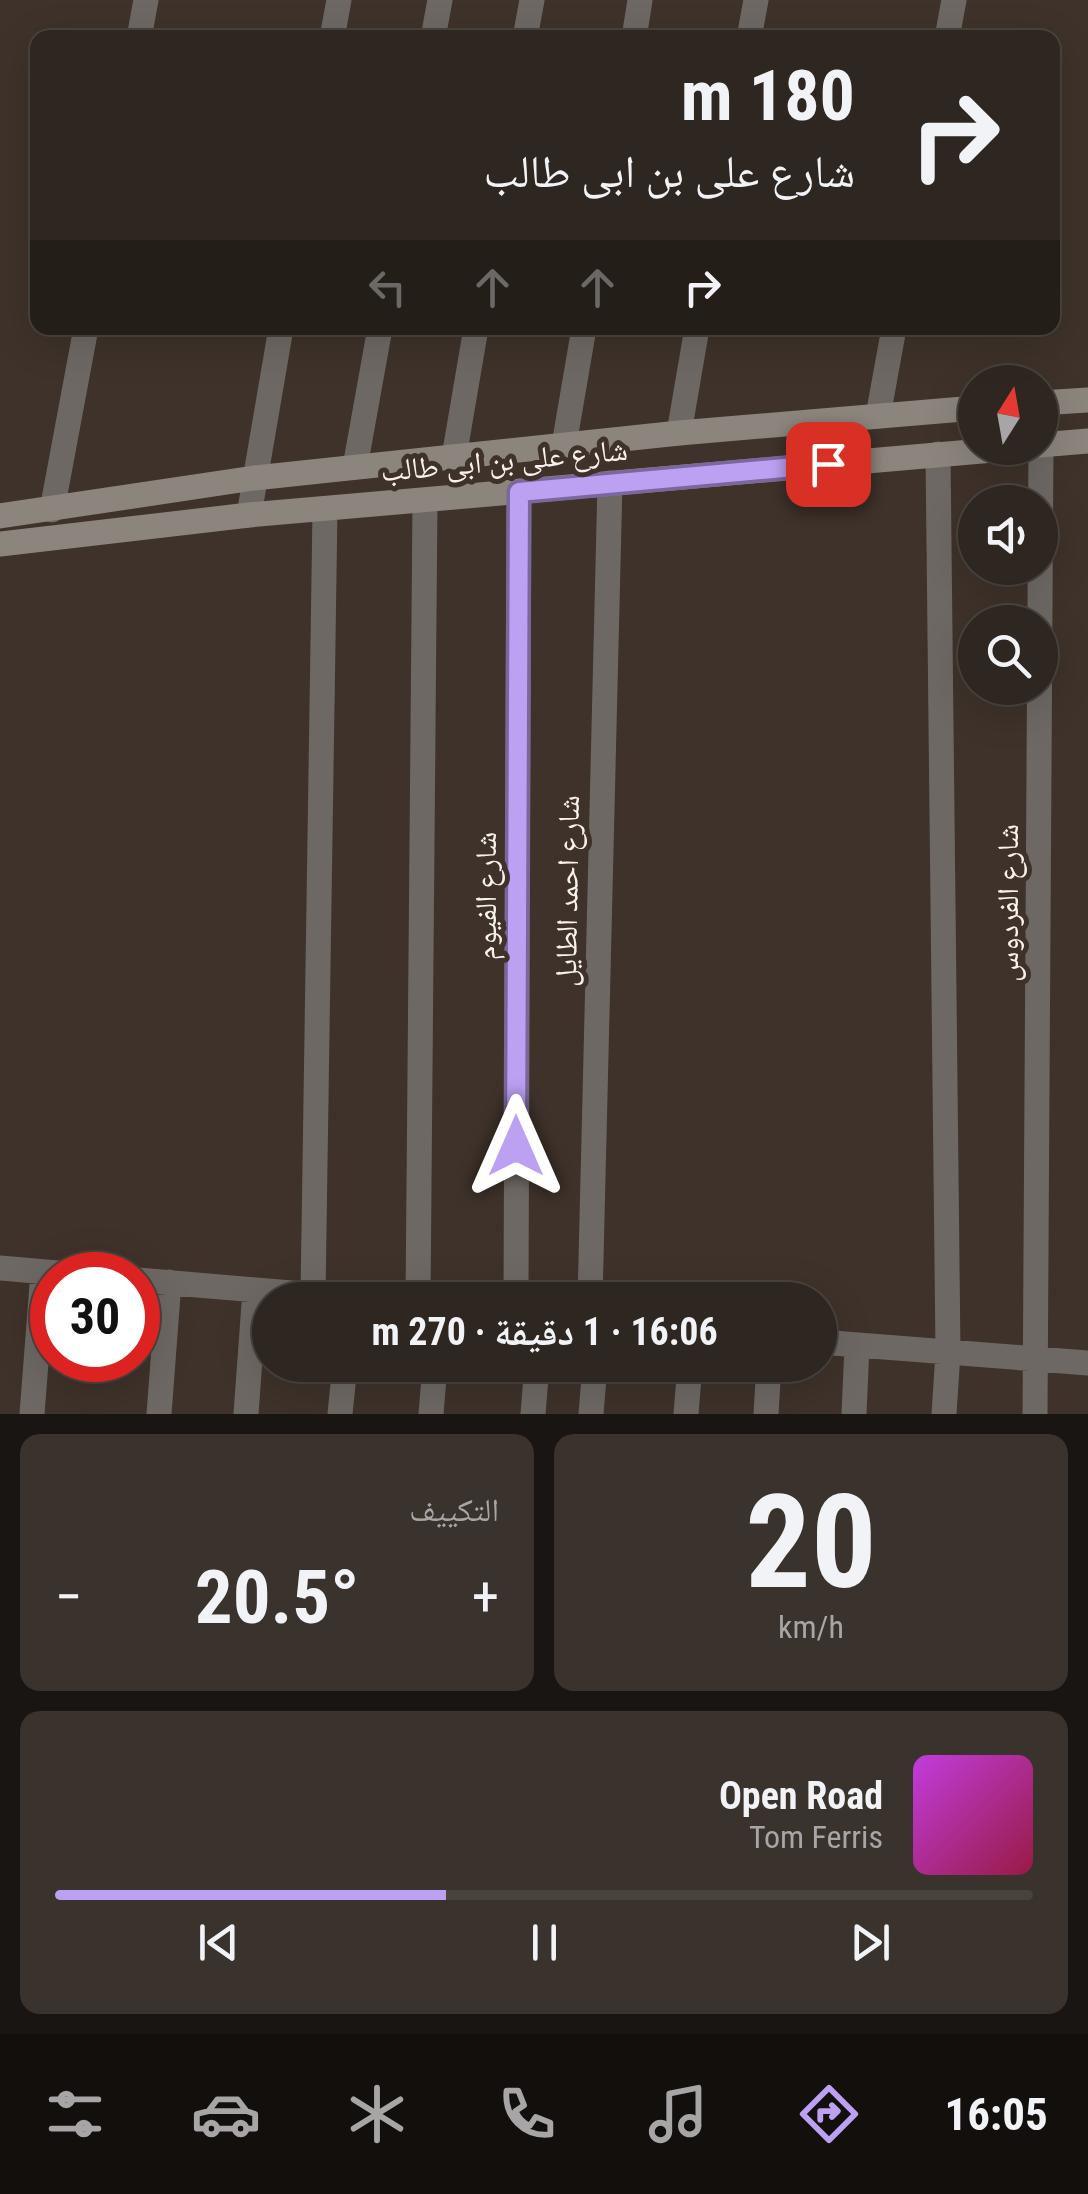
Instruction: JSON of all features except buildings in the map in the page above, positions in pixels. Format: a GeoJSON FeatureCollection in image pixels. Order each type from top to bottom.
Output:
{"type":"FeatureCollection","features":[{"type":"Feature","properties":{"kind":"street"},"geometry":{"type":"LineString","coordinates":[[140,30],[146,0]]}},
{"type":"Feature","properties":{"kind":"street"},"geometry":{"type":"LineString","coordinates":[[333,30],[339,0]]}},
{"type":"Feature","properties":{"kind":"street"},"geometry":{"type":"LineString","coordinates":[[435,30],[440,0]]}},
{"type":"Feature","properties":{"kind":"street"},"geometry":{"type":"LineString","coordinates":[[526,30],[532,0]]}},
{"type":"Feature","properties":{"kind":"street"},"geometry":{"type":"LineString","coordinates":[[635,30],[640,0]]}},
{"type":"Feature","properties":{"kind":"street"},"geometry":{"type":"LineString","coordinates":[[750,30],[756,0]]}},
{"type":"Feature","properties":{"kind":"street"},"geometry":{"type":"LineString","coordinates":[[948,30],[954,0]]}},
{"type":"Feature","properties":{"kind":"street"},"geometry":{"type":"LineString","coordinates":[[52,510],[85,335]]}},
{"type":"Feature","properties":{"kind":"street"},"geometry":{"type":"LineString","coordinates":[[249,515],[280,335]]}},
{"type":"Feature","properties":{"kind":"street"},"geometry":{"type":"LineString","coordinates":[[355,467],[379,335]]}},
{"type":"Feature","properties":{"kind":"street"},"geometry":{"type":"LineString","coordinates":[[454,457],[475,335]]}},
{"type":"Feature","properties":{"kind":"street"},"geometry":{"type":"LineString","coordinates":[[564,445],[583,335]]}},
{"type":"Feature","properties":{"kind":"street"},"geometry":{"type":"LineString","coordinates":[[678,433],[696,335]]}},
{"type":"Feature","properties":{"kind":"street"},"geometry":{"type":"LineString","coordinates":[[878,416],[893,335]]}},
{"type":"Feature","properties":{"kind":"street"},"geometry":{"type":"LineString","coordinates":[[1058,402],[1088,400]]}},
{"type":"Feature","properties":{"kind":"street","name":"شارع على بن ابى طالب"},"geometry":{"type":"LineString","coordinates":[[0,516],[254,478],[678,433],[958,409]]}},
{"type":"Feature","properties":{"kind":"street"},"geometry":{"type":"LineString","coordinates":[[1058,444],[1088,441]]}},
{"type":"Feature","properties":{"kind":"street","name":"شارع على بن ابى طالب"},"geometry":{"type":"LineString","coordinates":[[0,544],[249,515],[958,452]]}},
{"type":"Feature","properties":{"kind":"street"},"geometry":{"type":"LineString","coordinates":[[938,454],[948,1353],[944,1414]]}},
{"type":"Feature","properties":{"kind":"street","name":"شارع الفردوس"},"geometry":{"type":"LineString","coordinates":[[1035,1414],[1041,465]]}},
{"type":"Feature","properties":{"kind":"street","name":"شارع احمد الطايل"},"geometry":{"type":"LineString","coordinates":[[590,1282],[610,483]]}},
{"type":"Feature","properties":{"kind":"street","name":"شارع الفيوم"},"geometry":{"type":"LineString","coordinates":[[516,1282],[519,492]]}},
{"type":"Feature","properties":{"kind":"street"},"geometry":{"type":"LineString","coordinates":[[418,1282],[425,501]]}},
{"type":"Feature","properties":{"kind":"street"},"geometry":{"type":"LineString","coordinates":[[314,1282],[325,510]]}},
{"type":"Feature","properties":{"kind":"street"},"geometry":{"type":"LineString","coordinates":[[0,1268],[30,1271]]}},
{"type":"Feature","properties":{"kind":"street"},"geometry":{"type":"LineString","coordinates":[[160,1281],[252,1290]]}},
{"type":"Feature","properties":{"kind":"street"},"geometry":{"type":"LineString","coordinates":[[159,1414],[169,1282]]}},
{"type":"Feature","properties":{"kind":"street"},"geometry":{"type":"LineString","coordinates":[[246,1414],[252,1331]]}},
{"type":"Feature","properties":{"kind":"street"},"geometry":{"type":"LineString","coordinates":[[837,1343],[1088,1362]]}},
{"type":"Feature","properties":{"kind":"street"},"geometry":{"type":"LineString","coordinates":[[854,1414],[857,1345]]}},
{"type":"Feature","properties":{"kind":"street"},"geometry":{"type":"LineString","coordinates":[[32,1414],[34,1382]]}},
{"type":"Feature","properties":{"kind":"street"},"geometry":{"type":"LineString","coordinates":[[340,1414],[343,1382]]}},
{"type":"Feature","properties":{"kind":"street"},"geometry":{"type":"LineString","coordinates":[[431,1414],[434,1382]]}},
{"type":"Feature","properties":{"kind":"street"},"geometry":{"type":"LineString","coordinates":[[532,1414],[536,1382]]}},
{"type":"Feature","properties":{"kind":"street"},"geometry":{"type":"LineString","coordinates":[[591,1414],[594,1382]]}},
{"type":"Feature","properties":{"kind":"street"},"geometry":{"type":"LineString","coordinates":[[686,1414],[689,1382]]}},
{"type":"Feature","properties":{"kind":"street"},"geometry":{"type":"LineString","coordinates":[[766,1414],[769,1382]]}},
{"type":"Feature","properties":{"kind":"route"},"geometry":{"type":"LineString","coordinates":[[516,1146],[519,492],[828,464]]}}]}
